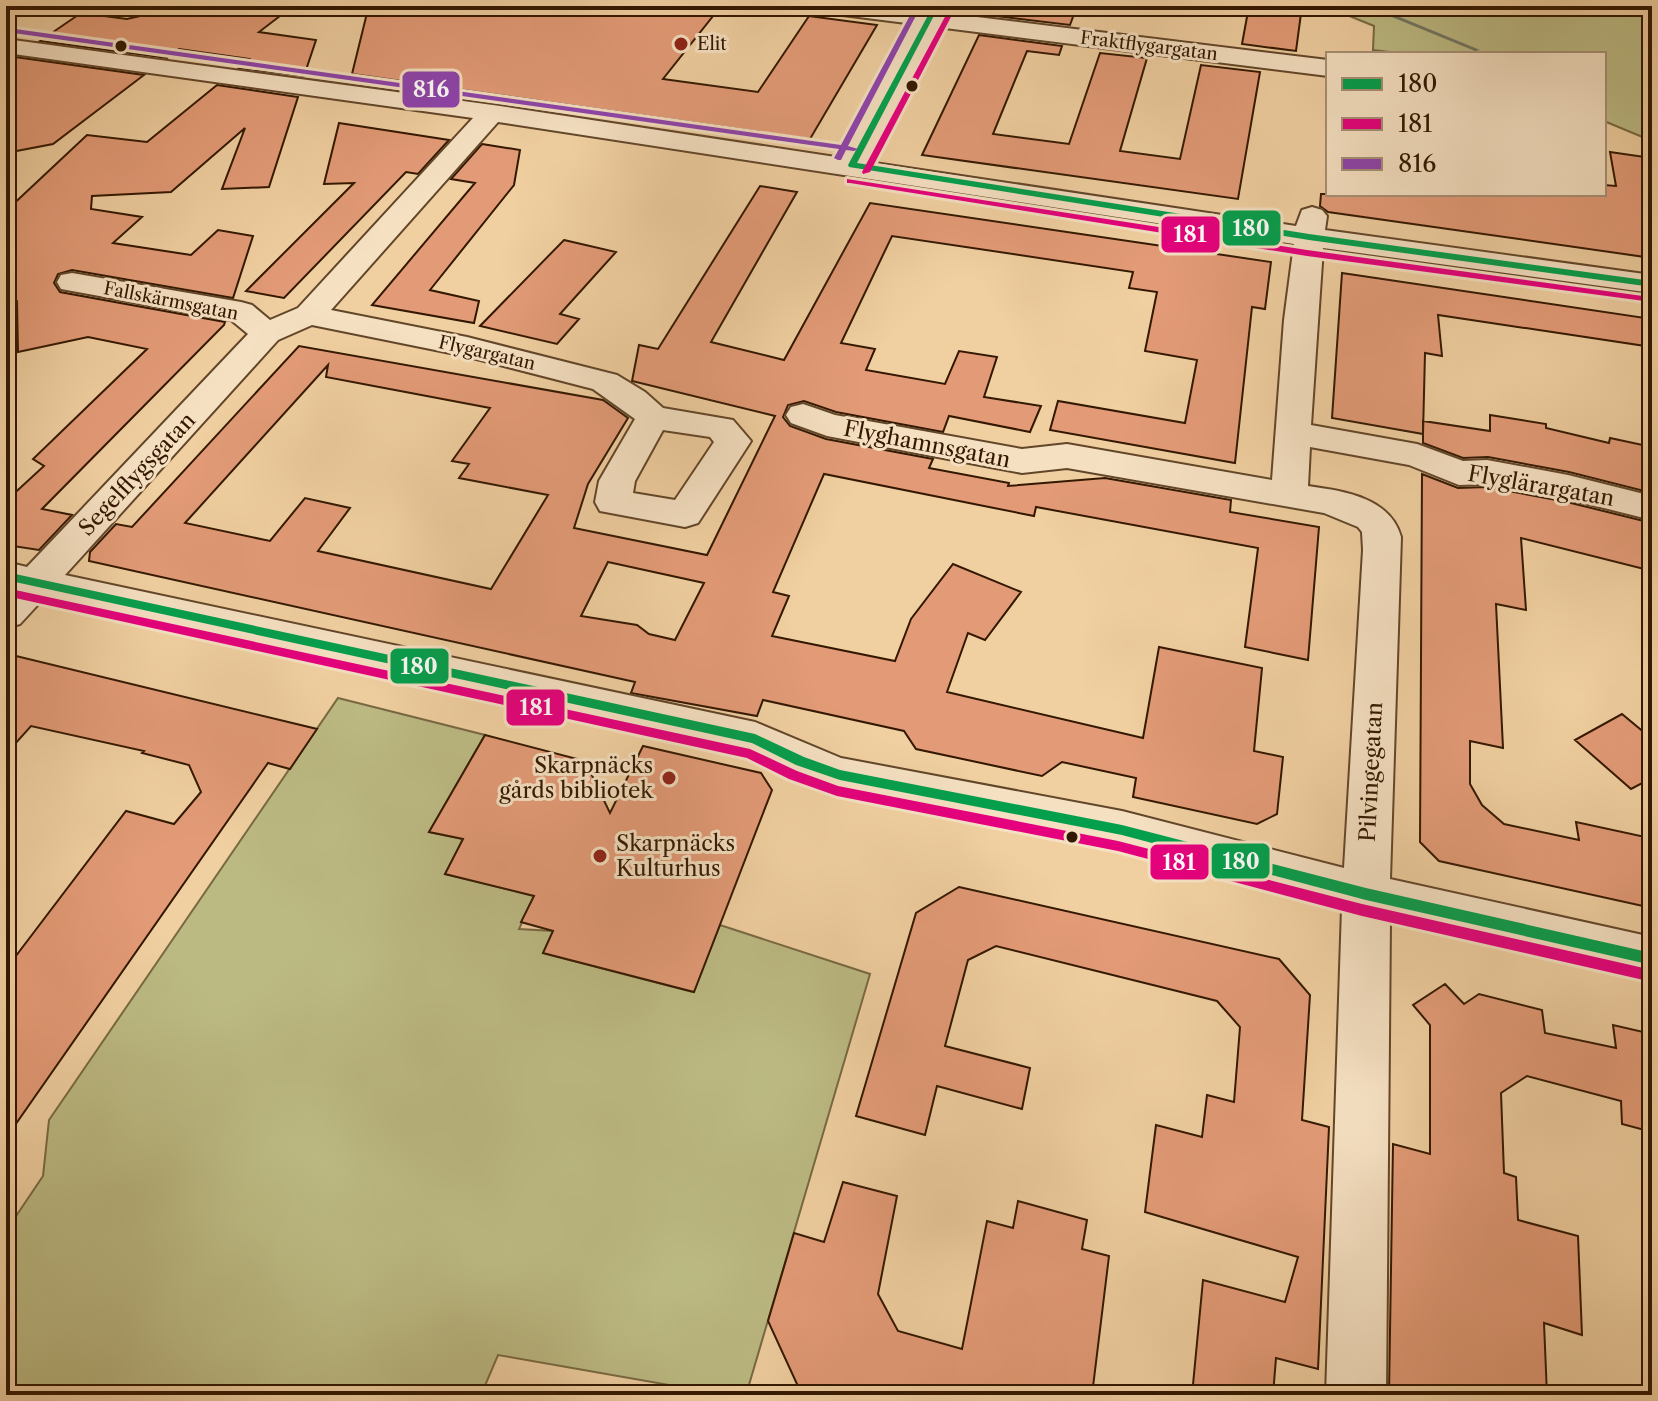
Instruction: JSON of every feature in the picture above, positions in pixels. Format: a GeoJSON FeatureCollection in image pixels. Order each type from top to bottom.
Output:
{"type":"FeatureCollection","features":[{"type":"Feature","properties":{"kind":"street","name":"Fraktflygargatan"},"geometry":{"type":"LineString","coordinates":[[827,6],[932,13],[970,25],[1326,68]]}},
{"type":"Feature","properties":{"kind":"street"},"geometry":{"type":"LineString","coordinates":[[852,165],[932,13]]}},
{"type":"Feature","properties":{"kind":"street"},"geometry":{"type":"LineString","coordinates":[[6,46],[1310,226],[1652,284]]}},
{"type":"Feature","properties":{"kind":"street"},"geometry":{"type":"LineString","coordinates":[[309,315],[491,114]]}},
{"type":"Feature","properties":{"kind":"street"},"geometry":{"type":"LineString","coordinates":[[1289,495],[1310,226]]}},
{"type":"Feature","properties":{"kind":"street","name":"Fallskärmsgatan"},"geometry":{"type":"LineString","coordinates":[[72,282],[241,312],[267,333],[309,315]]}},
{"type":"Feature","properties":{"kind":"street","name":"Flygargatan"},"geometry":{"type":"LineString","coordinates":[[309,315],[467,347],[605,382],[653,417]]}},
{"type":"Feature","properties":{"kind":"street","name":"Segelflygsgatan"},"geometry":{"type":"LineString","coordinates":[[6,614],[21,579],[267,333]]}},
{"type":"Feature","properties":{"kind":"street","name":"Flyghamnsgatan"},"geometry":{"type":"LineString","coordinates":[[803,415],[827,425],[1022,461],[1067,456],[1289,495]]}},
{"type":"Feature","properties":{"kind":"street","name":"Flyglärargatan"},"geometry":{"type":"LineString","coordinates":[[1292,433],[1417,455],[1459,473],[1500,475],[1652,508]]}},
{"type":"Feature","properties":{"kind":"street","name":"Pilvingegatan"},"geometry":{"type":"LineString","coordinates":[[1289,495],[1333,502],[1363,513],[1378,526],[1382,549],[1366,894],[1356,1395]]}},
{"type":"Feature","properties":{"kind":"street"},"geometry":{"type":"LineString","coordinates":[[21,579],[755,739],[800,761],[840,775],[1122,830],[1366,894],[1652,959]]}},
{"type":"Feature","properties":{"kind":"shaded area"},"geometry":{"type":"Polygon","coordinates":[[[1325,6],[1652,6],[1652,141],[1606,122],[1606,52],[1390,52],[1373,50],[1374,26],[1325,6]]]}},
{"type":"Feature","properties":{"kind":"shaded area"},"geometry":{"type":"Polygon","coordinates":[[[338,698],[485,735],[429,832],[463,839],[445,874],[534,896],[519,929],[553,931],[543,953],[693,992],[720,925],[870,974],[746,1395],[726,1395],[498,1355],[481,1395],[6,1395],[6,1231],[43,1176],[49,1120],[338,698]]]}},
{"type":"Feature","properties":{"kind":"building"},"geometry":{"type":"Polygon","coordinates":[[[167,6],[293,6],[259,32],[316,40],[304,76],[239,68],[249,59],[179,49],[167,58],[40,41],[81,13],[127,19],[158,12],[167,6]]]}},
{"type":"Feature","properties":{"kind":"building"},"geometry":{"type":"Polygon","coordinates":[[[375,6],[721,6],[663,79],[758,92],[809,16],[877,25],[810,139],[352,74],[367,13],[375,6]]]}},
{"type":"Feature","properties":{"kind":"building"},"geometry":{"type":"Polygon","coordinates":[[[993,6],[1077,6],[1070,25],[988,15],[993,6]]]}},
{"type":"Feature","properties":{"kind":"building"},"geometry":{"type":"Polygon","coordinates":[[[1249,6],[1302,6],[1296,51],[1242,44],[1249,6]]]}},
{"type":"Feature","properties":{"kind":"building"},"geometry":{"type":"Polygon","coordinates":[[[979,35],[1062,46],[1059,55],[1027,51],[993,134],[1069,144],[1100,53],[1147,58],[1120,151],[1180,159],[1201,65],[1260,72],[1238,199],[922,155],[979,35]]]}},
{"type":"Feature","properties":{"kind":"building"},"geometry":{"type":"Polygon","coordinates":[[[15,57],[144,75],[53,144],[6,153],[6,63],[15,57]]]}},
{"type":"Feature","properties":{"kind":"building"},"geometry":{"type":"Polygon","coordinates":[[[217,85],[298,97],[269,187],[222,189],[245,128],[171,192],[92,196],[91,209],[142,217],[113,243],[191,255],[218,230],[253,236],[233,298],[72,270],[58,274],[54,283],[60,292],[225,322],[224,325],[42,509],[72,515],[39,550],[6,545],[6,501],[44,466],[33,459],[147,349],[88,337],[18,352],[17,302],[6,312],[6,211],[87,135],[147,142],[217,85]]]}},
{"type":"Feature","properties":{"kind":"building"},"geometry":{"type":"Polygon","coordinates":[[[339,123],[449,140],[418,174],[406,172],[284,298],[246,291],[354,183],[324,184],[339,123]]]}},
{"type":"Feature","properties":{"kind":"building"},"geometry":{"type":"Polygon","coordinates":[[[482,144],[520,150],[514,185],[430,290],[479,301],[474,323],[372,305],[475,183],[451,179],[482,144]]]}},
{"type":"Feature","properties":{"kind":"building"},"geometry":{"type":"Polygon","coordinates":[[[1610,152],[1652,158],[1652,258],[1328,212],[1320,206],[1321,194],[1606,196],[1606,185],[1616,186],[1610,152]]]}},
{"type":"Feature","properties":{"kind":"building"},"geometry":{"type":"Polygon","coordinates":[[[760,186],[797,192],[711,342],[784,360],[870,203],[1271,262],[1265,309],[1252,307],[1235,463],[1050,430],[1058,401],[1185,423],[1197,360],[1145,351],[1157,292],[1129,288],[1133,272],[892,236],[841,343],[875,349],[866,370],[945,384],[959,351],[997,357],[984,397],[1041,406],[1030,432],[949,416],[943,432],[836,412],[804,401],[788,405],[783,417],[790,426],[826,439],[933,459],[929,468],[1009,483],[1008,486],[1105,478],[1231,500],[1230,512],[1319,527],[1308,660],[1245,647],[1258,548],[1036,507],[1034,516],[824,474],[773,592],[789,596],[772,636],[895,661],[911,619],[953,564],[1021,592],[985,640],[968,633],[947,692],[1143,738],[1159,647],[1262,668],[1254,751],[1283,757],[1277,814],[1257,824],[1133,797],[1136,778],[1062,762],[1042,776],[916,749],[904,731],[763,700],[757,716],[631,693],[635,682],[89,561],[90,552],[116,524],[132,527],[299,346],[603,400],[628,418],[588,484],[574,528],[707,555],[775,416],[632,381],[639,345],[658,349],[760,186]],[[328,365],[185,523],[270,541],[305,498],[350,508],[318,551],[491,589],[548,495],[459,478],[469,464],[452,461],[490,408],[326,377],[328,365]],[[608,562],[581,616],[637,625],[649,634],[675,640],[704,583],[608,562]]]}},
{"type":"Feature","properties":{"kind":"building"},"geometry":{"type":"Polygon","coordinates":[[[564,240],[616,252],[560,314],[579,319],[557,344],[480,326],[564,240]]]}},
{"type":"Feature","properties":{"kind":"building"},"geometry":{"type":"Polygon","coordinates":[[[1342,273],[1652,319],[1652,347],[1438,315],[1442,356],[1425,353],[1423,434],[1332,418],[1342,273]]]}},
{"type":"Feature","properties":{"kind":"building"},"geometry":{"type":"Polygon","coordinates":[[[1490,415],[1546,424],[1546,428],[1609,443],[1610,438],[1652,447],[1652,493],[1569,472],[1488,457],[1463,458],[1423,443],[1423,421],[1490,431],[1490,415]]]}},
{"type":"Feature","properties":{"kind":"building"},"geometry":{"type":"Polygon","coordinates":[[[1422,474],[1458,488],[1487,487],[1652,523],[1652,571],[1521,538],[1526,610],[1496,604],[1503,748],[1470,741],[1470,784],[1482,805],[1504,824],[1579,840],[1576,822],[1650,838],[1652,908],[1439,861],[1420,842],[1422,474]]]}},
{"type":"Feature","properties":{"kind":"building"},"geometry":{"type":"Polygon","coordinates":[[[16,656],[317,729],[290,769],[268,763],[6,1138],[6,969],[126,811],[174,824],[201,792],[189,765],[142,753],[144,751],[31,726],[6,754],[6,666],[16,656]]]}},
{"type":"Feature","properties":{"kind":"building"},"geometry":{"type":"Polygon","coordinates":[[[1622,714],[1652,739],[1652,778],[1631,789],[1575,740],[1622,714]]]}},
{"type":"Feature","properties":{"kind":"building","name":"Skarpnäcks Kulturhus"},"geometry":{"type":"Polygon","coordinates":[[[485,735],[585,761],[610,813],[643,746],[761,773],[772,790],[694,992],[543,953],[553,931],[521,922],[534,896],[445,874],[463,839],[429,832],[485,735]]]}},
{"type":"Feature","properties":{"kind":"building"},"geometry":{"type":"Polygon","coordinates":[[[959,887],[1279,959],[1310,995],[1302,1120],[1329,1127],[1318,1369],[1276,1358],[1273,1395],[1192,1395],[1203,1280],[1285,1302],[1298,1257],[1145,1212],[1156,1125],[1202,1137],[1207,1095],[1234,1102],[1240,1027],[1217,1001],[996,946],[968,960],[945,1046],[1030,1068],[1022,1109],[937,1086],[925,1135],[856,1116],[916,913],[959,887]]]}},
{"type":"Feature","properties":{"kind":"building"},"geometry":{"type":"Polygon","coordinates":[[[1445,984],[1464,1004],[1479,994],[1542,1010],[1545,1033],[1616,1048],[1613,1025],[1652,1034],[1652,1132],[1622,1124],[1621,1101],[1527,1076],[1501,1093],[1504,1173],[1516,1177],[1518,1220],[1578,1236],[1582,1335],[1544,1323],[1547,1395],[1389,1395],[1393,1144],[1430,1154],[1430,1025],[1413,1005],[1445,984]]]}},
{"type":"Feature","properties":{"kind":"building"},"geometry":{"type":"Polygon","coordinates":[[[843,1182],[897,1196],[878,1294],[898,1331],[962,1349],[987,1221],[1013,1228],[1018,1201],[1087,1220],[1082,1249],[1109,1256],[1092,1395],[802,1395],[768,1321],[794,1233],[824,1242],[843,1182]]]}},
{"type":"Feature","properties":{"kind":"waterway"},"geometry":{"type":"LineString","coordinates":[[1368,6],[1477,50]]}},
{"type":"Feature","properties":{"kind":"transit line","name":"816"},"geometry":{"type":"LineString","coordinates":[[838,158],[918,6]]}},
{"type":"Feature","properties":{"kind":"transit line","name":"180"},"geometry":{"type":"LineString","coordinates":[[852,165],[936,6]]}},
{"type":"Feature","properties":{"kind":"transit line","name":"181"},"geometry":{"type":"LineString","coordinates":[[866,172],[950,13]]}},
{"type":"Feature","properties":{"kind":"transit line","name":"816"},"geometry":{"type":"LineString","coordinates":[[8,30],[854,149]]}},
{"type":"Feature","properties":{"kind":"transit line","name":"180"},"geometry":{"type":"LineString","coordinates":[[852,165],[1309,237],[1652,284]]}},
{"type":"Feature","properties":{"kind":"transit line","name":"181"},"geometry":{"type":"LineString","coordinates":[[850,181],[1307,253],[1650,300]]}},
{"type":"Feature","properties":{"kind":"transit line","name":"180"},"geometry":{"type":"LineString","coordinates":[[6,576],[755,739],[800,761],[840,775],[1122,830],[1366,894],[1652,959]]}},
{"type":"Feature","properties":{"kind":"transit line","name":"181"},"geometry":{"type":"LineString","coordinates":[[6,592],[750,754],[793,775],[837,791],[1118,846],[1362,910],[1648,975]]}},
{"type":"Feature","properties":{"kind":"place","name":"Elit"},"geometry":{"type":"Point","coordinates":[681,44]}},
{"type":"Feature","properties":{"kind":"place","name":"Skarpnäcks gårds bibliotek"},"geometry":{"type":"Point","coordinates":[669,778]}},
{"type":"Feature","properties":{"kind":"place","name":"Skarpnäcks Kulturhus"},"geometry":{"type":"Point","coordinates":[600,856]}}]}
